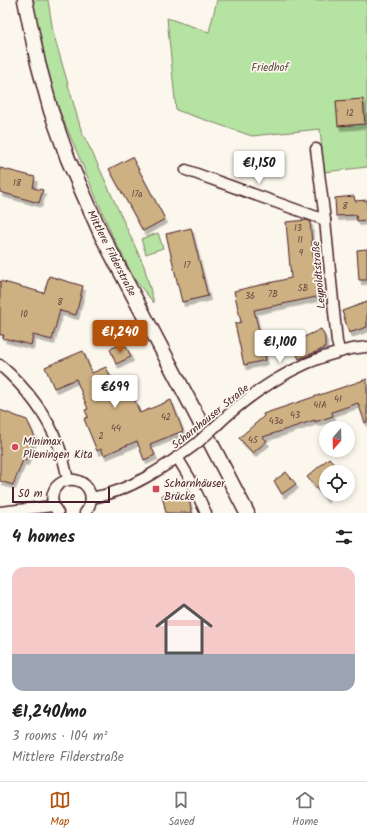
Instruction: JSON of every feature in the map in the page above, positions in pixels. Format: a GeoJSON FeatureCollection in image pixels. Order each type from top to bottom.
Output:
{"type":"FeatureCollection","features":[{"type":"Feature","properties":{"kind":"main road","name":"Mittlere Filderstraße"},"geometry":{"type":"LineString","coordinates":[[25,0],[38,63],[51,111],[68,159],[101,234],[247,513]]}},
{"type":"Feature","properties":{"kind":"street","name":"Leypoldtstraße"},"geometry":{"type":"LineString","coordinates":[[316,149],[325,220],[337,342],[340,352]]}},
{"type":"Feature","properties":{"kind":"street"},"geometry":{"type":"LineString","coordinates":[[186,170],[325,220]]}},
{"type":"Feature","properties":{"kind":"street","name":"Scharnhauser Straße"},"geometry":{"type":"LineString","coordinates":[[91,498],[107,495],[148,477],[196,444],[242,404],[283,375],[310,362],[340,352],[367,347]]}},
{"type":"Feature","properties":{"kind":"street"},"geometry":{"type":"LineString","coordinates":[[0,365],[16,380],[44,416],[58,444],[68,480]]}},
{"type":"Feature","properties":{"kind":"street"},"geometry":{"type":"LineString","coordinates":[[177,457],[189,477],[206,513]]}},
{"type":"Feature","properties":{"kind":"street"},"geometry":{"type":"LineString","coordinates":[[0,512],[55,509],[52,497],[55,489],[60,483],[68,480],[79,481],[88,488],[91,498],[89,508],[85,513]]}},
{"type":"Feature","properties":{"kind":"green space"},"geometry":{"type":"Polygon","coordinates":[[[32,0],[48,0],[53,32],[82,133],[144,266],[154,303],[135,280],[112,235],[60,112],[43,63],[32,0]]]}},
{"type":"Feature","properties":{"kind":"green space","name":"Friedhof"},"geometry":{"type":"Polygon","coordinates":[[[217,0],[367,0],[367,167],[324,172],[320,129],[252,136],[176,110],[167,18],[209,32],[217,0]]]}},
{"type":"Feature","properties":{"kind":"green space"},"geometry":{"type":"Polygon","coordinates":[[[158,233],[163,248],[146,254],[141,239],[158,233]]]}},
{"type":"Feature","properties":{"kind":"building"},"geometry":{"type":"Polygon","coordinates":[[[363,99],[365,124],[338,126],[336,101],[363,99]]]}},
{"type":"Feature","properties":{"kind":"building"},"geometry":{"type":"Polygon","coordinates":[[[132,157],[165,219],[143,231],[109,169],[132,157]]]}},
{"type":"Feature","properties":{"kind":"building"},"geometry":{"type":"Polygon","coordinates":[[[0,168],[35,177],[33,188],[43,190],[39,203],[0,192],[0,168]]]}},
{"type":"Feature","properties":{"kind":"building"},"geometry":{"type":"Polygon","coordinates":[[[354,196],[355,201],[367,200],[367,220],[357,221],[356,215],[336,216],[335,198],[354,196]]]}},
{"type":"Feature","properties":{"kind":"building"},"geometry":{"type":"Polygon","coordinates":[[[310,221],[314,266],[321,296],[254,310],[266,360],[244,365],[235,324],[241,322],[234,291],[291,278],[286,222],[310,221]]]}},
{"type":"Feature","properties":{"kind":"building"},"geometry":{"type":"Polygon","coordinates":[[[191,228],[208,296],[182,302],[166,234],[191,228]]]}},
{"type":"Feature","properties":{"kind":"building"},"geometry":{"type":"Polygon","coordinates":[[[367,249],[367,280],[359,280],[357,250],[367,249]]]}},
{"type":"Feature","properties":{"kind":"building"},"geometry":{"type":"Polygon","coordinates":[[[49,276],[83,286],[76,315],[60,310],[52,340],[33,335],[31,345],[3,338],[4,335],[0,335],[0,281],[44,293],[49,276]]]}},
{"type":"Feature","properties":{"kind":"building"},"geometry":{"type":"Polygon","coordinates":[[[367,302],[367,327],[349,333],[342,311],[367,302]]]}},
{"type":"Feature","properties":{"kind":"building"},"geometry":{"type":"Polygon","coordinates":[[[321,329],[325,337],[325,348],[299,359],[292,343],[321,329]]]}},
{"type":"Feature","properties":{"kind":"building"},"geometry":{"type":"Polygon","coordinates":[[[119,345],[121,348],[126,346],[131,357],[116,364],[110,349],[119,345]]]}},
{"type":"Feature","properties":{"kind":"building"},"geometry":{"type":"Polygon","coordinates":[[[83,351],[92,373],[106,367],[119,396],[131,391],[140,413],[171,400],[183,431],[150,444],[155,455],[144,460],[137,441],[104,455],[101,449],[97,451],[84,419],[88,417],[85,410],[88,409],[76,379],[54,388],[45,367],[83,351]]]}},
{"type":"Feature","properties":{"kind":"building"},"geometry":{"type":"Polygon","coordinates":[[[367,379],[367,422],[365,423],[358,403],[332,412],[333,416],[315,422],[315,420],[263,437],[267,441],[253,453],[239,438],[264,416],[263,414],[367,379]]]}},
{"type":"Feature","properties":{"kind":"building","name":"Minimax Plieningen Kita"},"geometry":{"type":"Polygon","coordinates":[[[0,410],[27,420],[35,437],[26,461],[23,460],[13,485],[0,481],[0,410]]]}},
{"type":"Feature","properties":{"kind":"building"},"geometry":{"type":"Polygon","coordinates":[[[329,458],[336,465],[321,465],[329,458]]]}},
{"type":"Feature","properties":{"kind":"building"},"geometry":{"type":"Polygon","coordinates":[[[319,467],[319,491],[307,477],[319,467]]]}},
{"type":"Feature","properties":{"kind":"building"},"geometry":{"type":"Polygon","coordinates":[[[286,472],[296,484],[282,494],[274,481],[286,472]]]}},
{"type":"Feature","properties":{"kind":"building"},"geometry":{"type":"Polygon","coordinates":[[[174,492],[176,499],[188,496],[192,513],[166,513],[162,495],[174,492]]]}},
{"type":"Feature","properties":{"kind":"place","name":"Minimax Plieningen Kita"},"geometry":{"type":"Point","coordinates":[15,447]}},
{"type":"Feature","properties":{"kind":"place","name":"Scharnhäuser Brücke"},"geometry":{"type":"Point","coordinates":[156,489]}}]}
